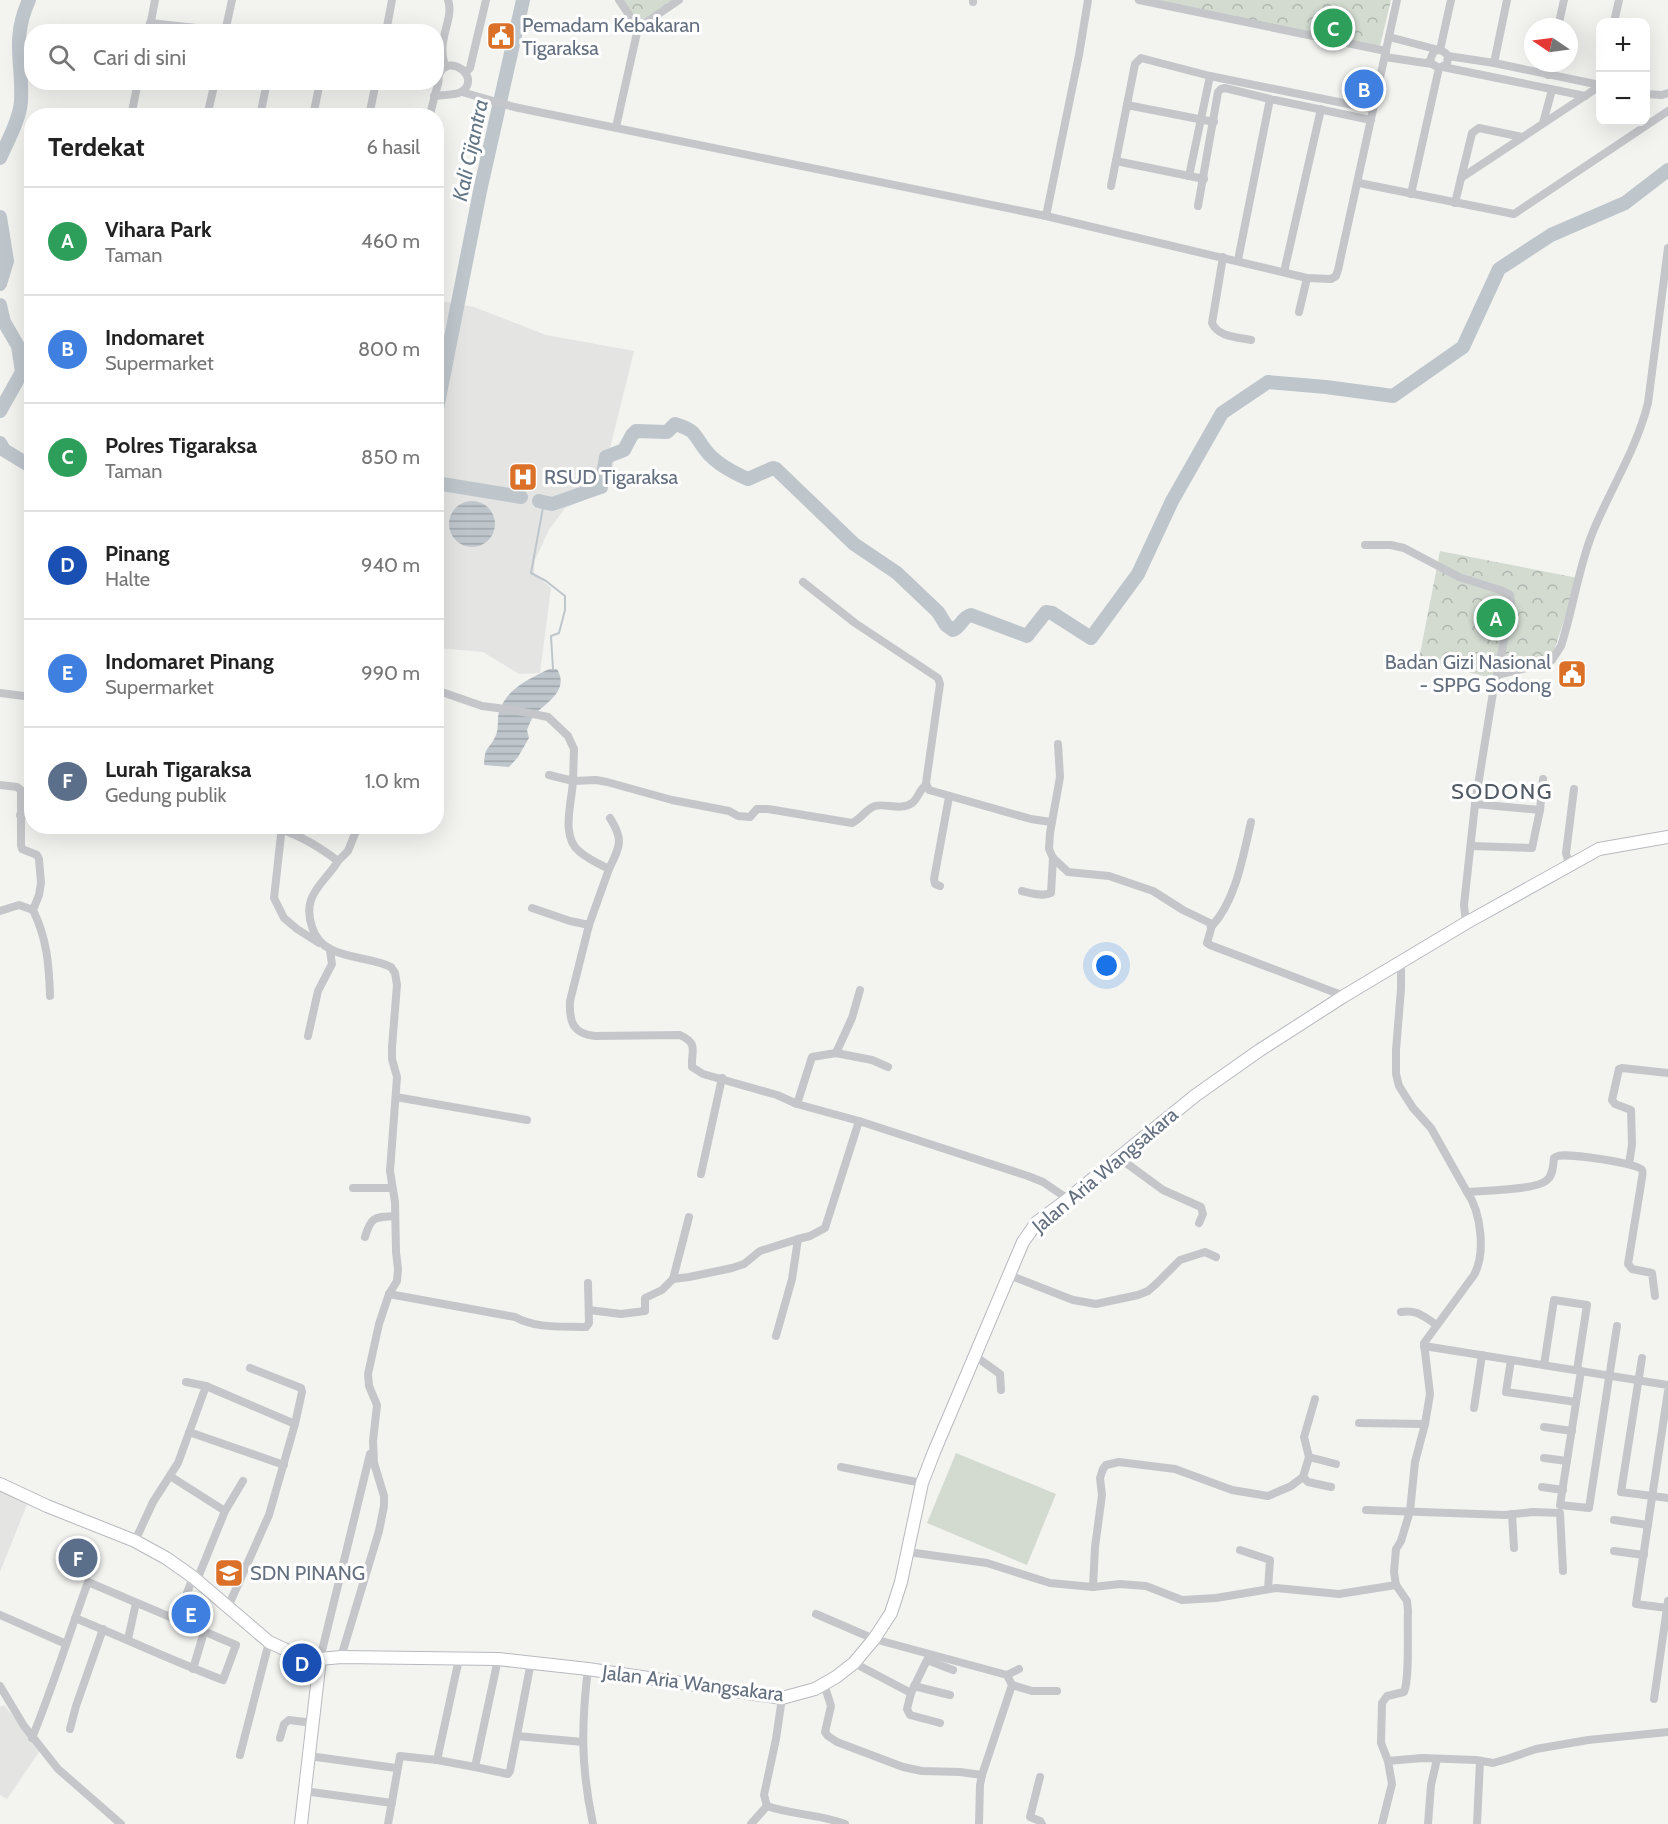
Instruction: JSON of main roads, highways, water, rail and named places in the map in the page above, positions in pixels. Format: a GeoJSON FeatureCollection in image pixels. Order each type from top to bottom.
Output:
{"type":"FeatureCollection","features":[{"type":"Feature","properties":{"kind":"waterway","name":"Kali Cijantra"},"geometry":{"type":"LineString","coordinates":[[0,158],[20,108],[19,39],[20,27],[29,0]]}},
{"type":"Feature","properties":{"kind":"waterway","name":"Kali Cijantra"},"geometry":{"type":"LineString","coordinates":[[444,373],[480,191],[523,0]]}},
{"type":"Feature","properties":{"kind":"waterway"},"geometry":{"type":"LineString","coordinates":[[539,501],[552,504],[601,487],[606,457],[624,450],[636,431],[667,432],[675,424],[692,431],[707,452],[726,468],[743,477],[748,479],[773,468],[776,469],[854,544],[897,573],[938,612],[946,625],[953,630],[971,615],[1027,636],[1046,612],[1052,613],[1091,638],[1138,574],[1172,501],[1222,413],[1268,382],[1393,396],[1463,347],[1499,269],[1551,235],[1625,203],[1668,170]]}},
{"type":"Feature","properties":{"kind":"waterway","name":"Kali Cijantra"},"geometry":{"type":"LineString","coordinates":[[0,217],[7,261],[0,284]]}},
{"type":"Feature","properties":{"kind":"waterway","name":"Kali Cijantra"},"geometry":{"type":"LineString","coordinates":[[0,305],[4,322],[18,346],[22,372],[0,411]]}},
{"type":"Feature","properties":{"kind":"waterway","name":"Kali Cijantra"},"geometry":{"type":"LineString","coordinates":[[0,443],[4,450],[24,462]]}},
{"type":"Feature","properties":{"kind":"waterway"},"geometry":{"type":"LineString","coordinates":[[444,484],[521,497]]}},
{"type":"Feature","properties":{"kind":"waterway"},"geometry":{"type":"LineString","coordinates":[[544,502],[531,573],[565,596],[565,610],[559,633],[551,636],[553,669]]}},
{"type":"Feature","properties":{"kind":"place","name":"Polres Tigaraksa"},"geometry":{"type":"Point","coordinates":[1333,28]}},
{"type":"Feature","properties":{"kind":"place","name":"Pemadam Kebakaran Tigaraksa"},"geometry":{"type":"Point","coordinates":[501,36]}},
{"type":"Feature","properties":{"kind":"place","name":"Indomaret"},"geometry":{"type":"Point","coordinates":[1364,89]}},
{"type":"Feature","properties":{"kind":"place","name":"RSUD Tigaraksa"},"geometry":{"type":"Point","coordinates":[523,477]}},
{"type":"Feature","properties":{"kind":"place","name":"Vihara Park"},"geometry":{"type":"Point","coordinates":[1496,618]}},
{"type":"Feature","properties":{"kind":"place","name":"Badan Gizi Nasional - SPPG Sodong"},"geometry":{"type":"Point","coordinates":[1572,674]}},
{"type":"Feature","properties":{"kind":"place","name":"Lurah Tigaraksa"},"geometry":{"type":"Point","coordinates":[78,1558]}},
{"type":"Feature","properties":{"kind":"place","name":"SDN PINANG"},"geometry":{"type":"Point","coordinates":[229,1573]}},
{"type":"Feature","properties":{"kind":"place","name":"Indomaret Pinang"},"geometry":{"type":"Point","coordinates":[191,1614]}},
{"type":"Feature","properties":{"kind":"place","name":"Pinang"},"geometry":{"type":"Point","coordinates":[302,1663]}},
{"type":"Feature","properties":{"kind":"district","name":"SODONG"},"geometry":{"type":"Point","coordinates":[1502,791]}}]}
